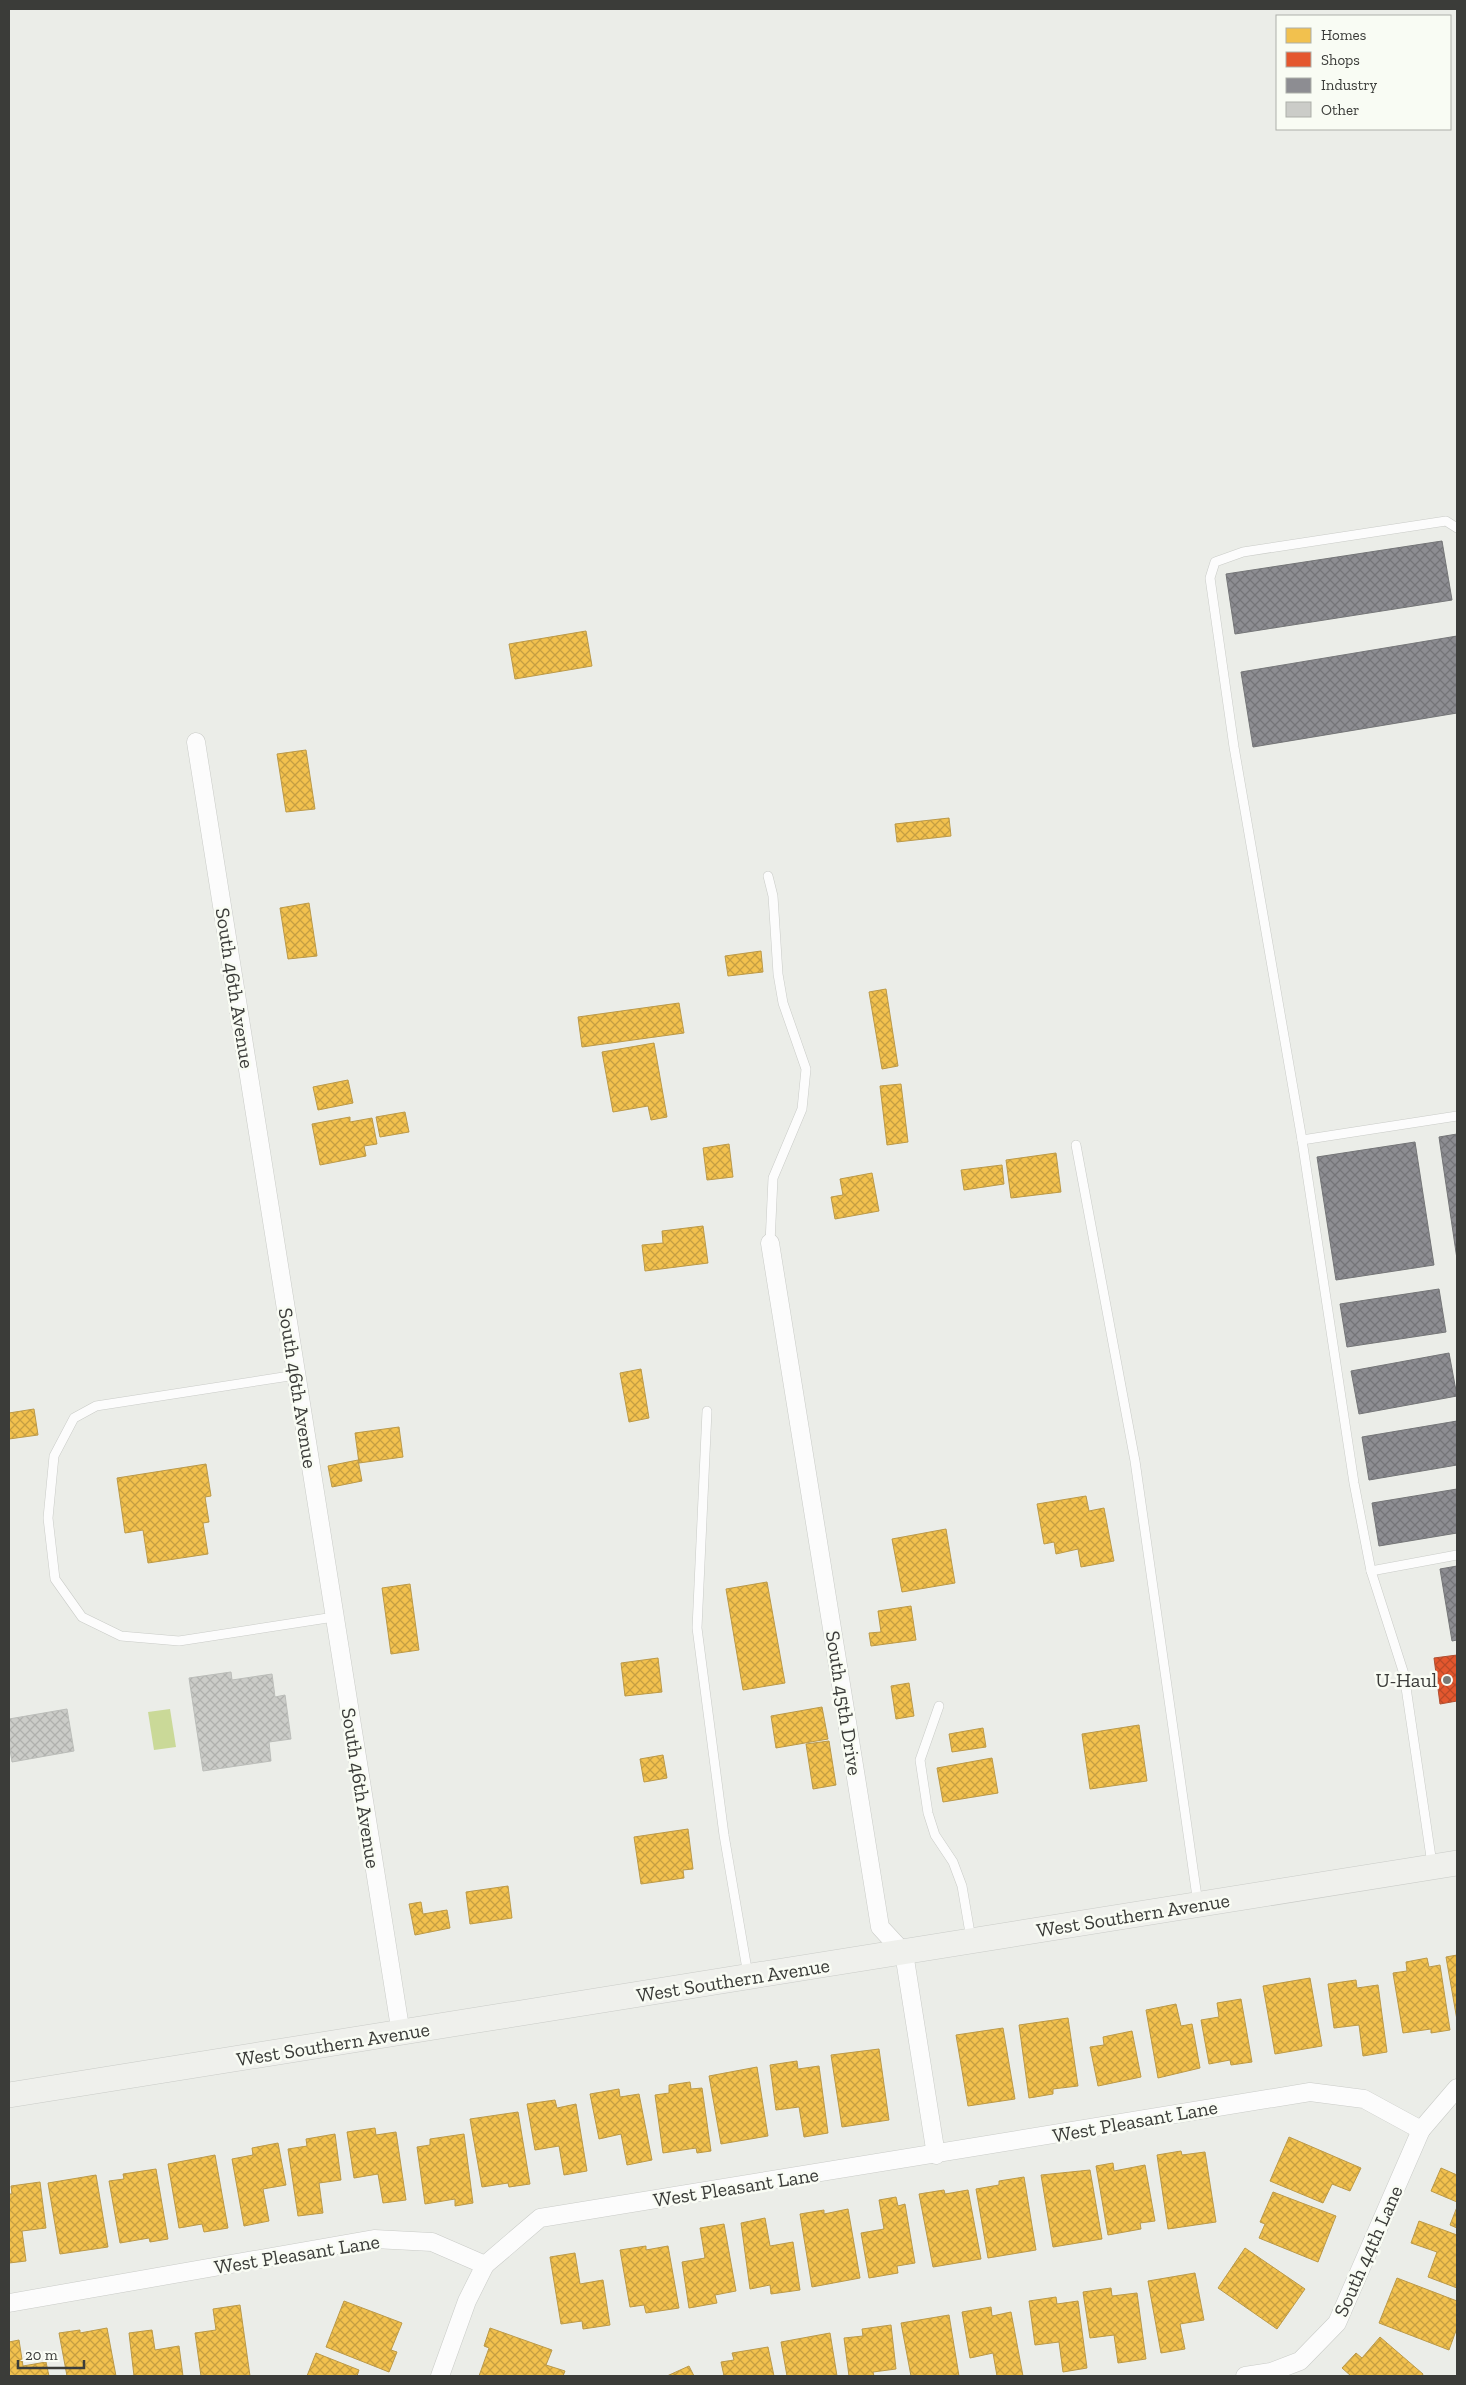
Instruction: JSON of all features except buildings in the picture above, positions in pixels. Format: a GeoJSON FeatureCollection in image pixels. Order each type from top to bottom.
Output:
{"type":"FeatureCollection","features":[{"type":"Feature","properties":{"kind":"main road","name":"West Southern Avenue"},"geometry":{"type":"LineString","coordinates":[[9,2095],[401,2034],[1457,1863]]}},
{"type":"Feature","properties":{"kind":"street","name":"South 46th Avenue"},"geometry":{"type":"LineString","coordinates":[[196,742],[401,2034]]}},
{"type":"Feature","properties":{"kind":"street","name":"South 45th Drive"},"geometry":{"type":"LineString","coordinates":[[770,1243],[880,1928],[904,1953]]}},
{"type":"Feature","properties":{"kind":"street"},"geometry":{"type":"LineString","coordinates":[[904,1953],[936,2155]]}},
{"type":"Feature","properties":{"kind":"street"},"geometry":{"type":"LineString","coordinates":[[1421,2130],[1457,2088]]}},
{"type":"Feature","properties":{"kind":"street","name":"West Pleasant Lane"},"geometry":{"type":"LineString","coordinates":[[9,2303],[374,2239],[432,2242],[485,2265],[540,2218],[936,2155],[1310,2092],[1364,2099],[1421,2130]]}},
{"type":"Feature","properties":{"kind":"street","name":"South 44th Lane"},"geometry":{"type":"LineString","coordinates":[[1245,2376],[1271,2372],[1300,2361],[1337,2323],[1421,2130]]}},
{"type":"Feature","properties":{"kind":"street"},"geometry":{"type":"LineString","coordinates":[[440,2376],[467,2301],[485,2265]]}},
{"type":"Feature","properties":{"kind":"lane"},"geometry":{"type":"LineString","coordinates":[[1432,1867],[1404,1674],[1371,1571],[1354,1483],[1302,1140],[1234,747],[1210,578],[1215,562],[1243,552],[1446,521],[1457,528]]}},
{"type":"Feature","properties":{"kind":"lane"},"geometry":{"type":"LineString","coordinates":[[768,876],[773,896],[776,957],[783,1003],[806,1070],[802,1109],[773,1178],[770,1243]]}},
{"type":"Feature","properties":{"kind":"lane"},"geometry":{"type":"LineString","coordinates":[[1302,1140],[1457,1116]]}},
{"type":"Feature","properties":{"kind":"lane"},"geometry":{"type":"LineString","coordinates":[[1076,1145],[1135,1461],[1198,1904]]}},
{"type":"Feature","properties":{"kind":"lane"},"geometry":{"type":"LineString","coordinates":[[296,1375],[96,1406],[74,1418],[54,1456],[48,1518],[55,1579],[82,1617],[121,1636],[178,1641],[334,1617]]}},
{"type":"Feature","properties":{"kind":"lane"},"geometry":{"type":"LineString","coordinates":[[707,1411],[697,1628],[724,1835],[748,1978]]}},
{"type":"Feature","properties":{"kind":"lane"},"geometry":{"type":"LineString","coordinates":[[1371,1571],[1457,1555]]}},
{"type":"Feature","properties":{"kind":"lane"},"geometry":{"type":"LineString","coordinates":[[940,1706],[920,1760],[928,1813],[935,1835],[953,1862],[962,1886],[971,1942]]}},
{"type":"Feature","properties":{"kind":"shaded area"},"geometry":{"type":"Polygon","coordinates":[[[170,1709],[176,1747],[154,1750],[148,1712],[170,1709]]]}},
{"type":"Feature","properties":{"kind":"place","name":"U-Haul"},"geometry":{"type":"Point","coordinates":[1447,1680]}}]}
